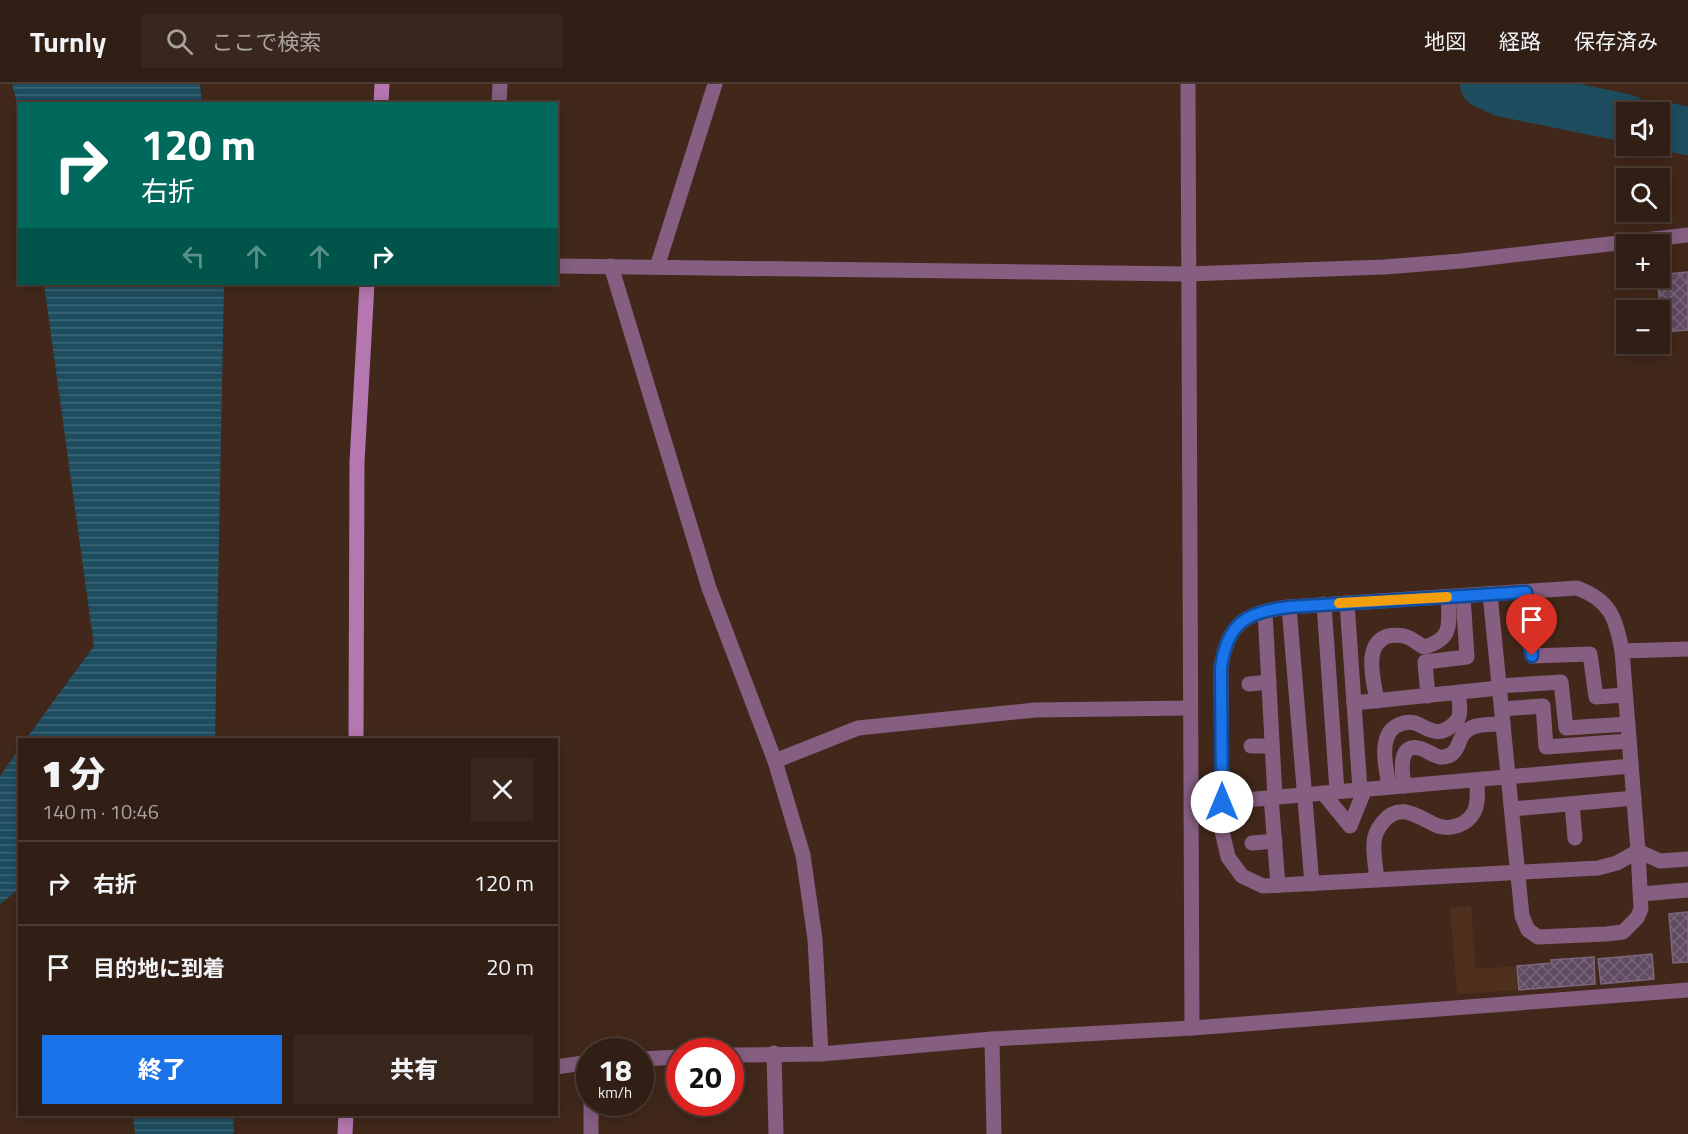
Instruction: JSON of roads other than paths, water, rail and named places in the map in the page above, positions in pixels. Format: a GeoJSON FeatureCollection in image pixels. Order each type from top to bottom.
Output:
{"type":"FeatureCollection","features":[{"type":"Feature","properties":{"kind":"street"},"geometry":{"type":"LineString","coordinates":[[381,102],[382,84]]}},
{"type":"Feature","properties":{"kind":"street"},"geometry":{"type":"LineString","coordinates":[[499,102],[500,84]]}},
{"type":"Feature","properties":{"kind":"street"},"geometry":{"type":"LineString","coordinates":[[657,267],[716,84]]}},
{"type":"Feature","properties":{"kind":"street"},"geometry":{"type":"LineString","coordinates":[[1188,84],[1187,274],[1192,1028]]}},
{"type":"Feature","properties":{"kind":"street"},"geometry":{"type":"LineString","coordinates":[[558,266],[1187,274],[1384,267],[1461,261],[1688,235]]}},
{"type":"Feature","properties":{"kind":"street"},"geometry":{"type":"LineString","coordinates":[[611,266],[709,588],[775,761],[803,855],[815,939],[821,1054]]}},
{"type":"Feature","properties":{"kind":"street"},"geometry":{"type":"LineString","coordinates":[[356,738],[357,462],[367,285]]}},
{"type":"Feature","properties":{"kind":"street"},"geometry":{"type":"LineString","coordinates":[[1490,594],[1512,809],[1518,873],[1522,916],[1528,930],[1538,937],[1606,934],[1623,932],[1637,918],[1641,909],[1641,894],[1638,851],[1634,798],[1622,651],[1619,634],[1607,606],[1593,594],[1576,588],[1289,607],[1265,612],[1242,622],[1224,646],[1221,668],[1222,831],[1228,857],[1242,876],[1263,886],[1518,873],[1598,868],[1617,863],[1638,851]]}},
{"type":"Feature","properties":{"kind":"street"},"geometry":{"type":"LineString","coordinates":[[1526,592],[1532,656],[1590,654],[1596,697],[1625,695]]}},
{"type":"Feature","properties":{"kind":"street"},"geometry":{"type":"LineString","coordinates":[[1428,696],[1425,662],[1467,657],[1463,596]]}},
{"type":"Feature","properties":{"kind":"street"},"geometry":{"type":"LineString","coordinates":[[1377,701],[1371,657],[1381,639],[1389,636],[1406,636],[1424,647],[1436,644],[1444,638],[1449,628],[1448,597]]}},
{"type":"Feature","properties":{"kind":"street"},"geometry":{"type":"LineString","coordinates":[[1324,604],[1330,792],[1350,826],[1363,789],[1347,603]]}},
{"type":"Feature","properties":{"kind":"street"},"geometry":{"type":"LineString","coordinates":[[1289,607],[1312,884]]}},
{"type":"Feature","properties":{"kind":"street"},"geometry":{"type":"LineString","coordinates":[[1265,612],[1278,885]]}},
{"type":"Feature","properties":{"kind":"street"},"geometry":{"type":"LineString","coordinates":[[1622,651],[1688,649]]}},
{"type":"Feature","properties":{"kind":"street"},"geometry":{"type":"LineString","coordinates":[[1249,684],[1269,682]]}},
{"type":"Feature","properties":{"kind":"street"},"geometry":{"type":"LineString","coordinates":[[1354,703],[1561,682],[1566,728],[1628,724]]}},
{"type":"Feature","properties":{"kind":"street"},"geometry":{"type":"LineString","coordinates":[[1396,786],[1385,747],[1388,735],[1395,726],[1404,723],[1414,723],[1430,731],[1438,732],[1447,729],[1456,723],[1459,715],[1458,693]]}},
{"type":"Feature","properties":{"kind":"street"},"geometry":{"type":"LineString","coordinates":[[1396,786],[1401,759],[1407,751],[1422,748],[1438,757],[1445,757],[1458,748],[1466,729],[1502,716],[1543,706],[1546,747],[1629,741]]}},
{"type":"Feature","properties":{"kind":"street"},"geometry":{"type":"LineString","coordinates":[[775,761],[858,728],[1035,710],[1190,708]]}},
{"type":"Feature","properties":{"kind":"street"},"geometry":{"type":"LineString","coordinates":[[1251,746],[1272,746]]}},
{"type":"Feature","properties":{"kind":"street"},"geometry":{"type":"LineString","coordinates":[[1222,802],[1631,766]]}},
{"type":"Feature","properties":{"kind":"street"},"geometry":{"type":"LineString","coordinates":[[1377,880],[1374,842],[1378,829],[1386,819],[1397,813],[1409,812],[1450,829],[1463,823],[1474,813],[1477,801],[1477,780]]}},
{"type":"Feature","properties":{"kind":"street"},"geometry":{"type":"LineString","coordinates":[[1512,809],[1634,798]]}},
{"type":"Feature","properties":{"kind":"street"},"geometry":{"type":"LineString","coordinates":[[1572,804],[1575,838]]}},
{"type":"Feature","properties":{"kind":"street"},"geometry":{"type":"LineString","coordinates":[[1252,843],[1275,841]]}},
{"type":"Feature","properties":{"kind":"street"},"geometry":{"type":"LineString","coordinates":[[1638,851],[1660,861],[1688,859]]}},
{"type":"Feature","properties":{"kind":"street"},"geometry":{"type":"LineString","coordinates":[[1641,894],[1688,890]]}},
{"type":"Feature","properties":{"kind":"street"},"geometry":{"type":"LineString","coordinates":[[744,1054],[821,1054],[992,1039],[1192,1028],[1688,990]]}},
{"type":"Feature","properties":{"kind":"street"},"geometry":{"type":"LineString","coordinates":[[992,1039],[994,1134]]}},
{"type":"Feature","properties":{"kind":"street"},"geometry":{"type":"LineString","coordinates":[[774,1053],[776,1134]]}},
{"type":"Feature","properties":{"kind":"street"},"geometry":{"type":"LineString","coordinates":[[558,1067],[576,1064]]}},
{"type":"Feature","properties":{"kind":"street"},"geometry":{"type":"LineString","coordinates":[[345,1134],[346,1116]]}},
{"type":"Feature","properties":{"kind":"street"},"geometry":{"type":"LineString","coordinates":[[591,1116],[591,1134]]}},
{"type":"Feature","properties":{"kind":"water"},"geometry":{"type":"Polygon","coordinates":[[[12,84],[200,84],[202,102],[18,102],[18,107],[12,84]]]}},
{"type":"Feature","properties":{"kind":"water"},"geometry":{"type":"Polygon","coordinates":[[[44,285],[224,285],[215,738],[27,738],[94,646],[44,285]]]}},
{"type":"Feature","properties":{"kind":"water"},"geometry":{"type":"Polygon","coordinates":[[[18,750],[18,890],[0,904],[0,776],[18,750]]]}},
{"type":"Feature","properties":{"kind":"water"},"geometry":{"type":"Polygon","coordinates":[[[133,1116],[233,1116],[234,1134],[135,1134],[133,1116]]]}},
{"type":"Feature","properties":{"kind":"waterway"},"geometry":{"type":"LineString","coordinates":[[1484,84],[1504,93],[1616,116]]}},
{"type":"Feature","properties":{"kind":"waterway"},"geometry":{"type":"LineString","coordinates":[[1670,127],[1688,131]]}}]}
